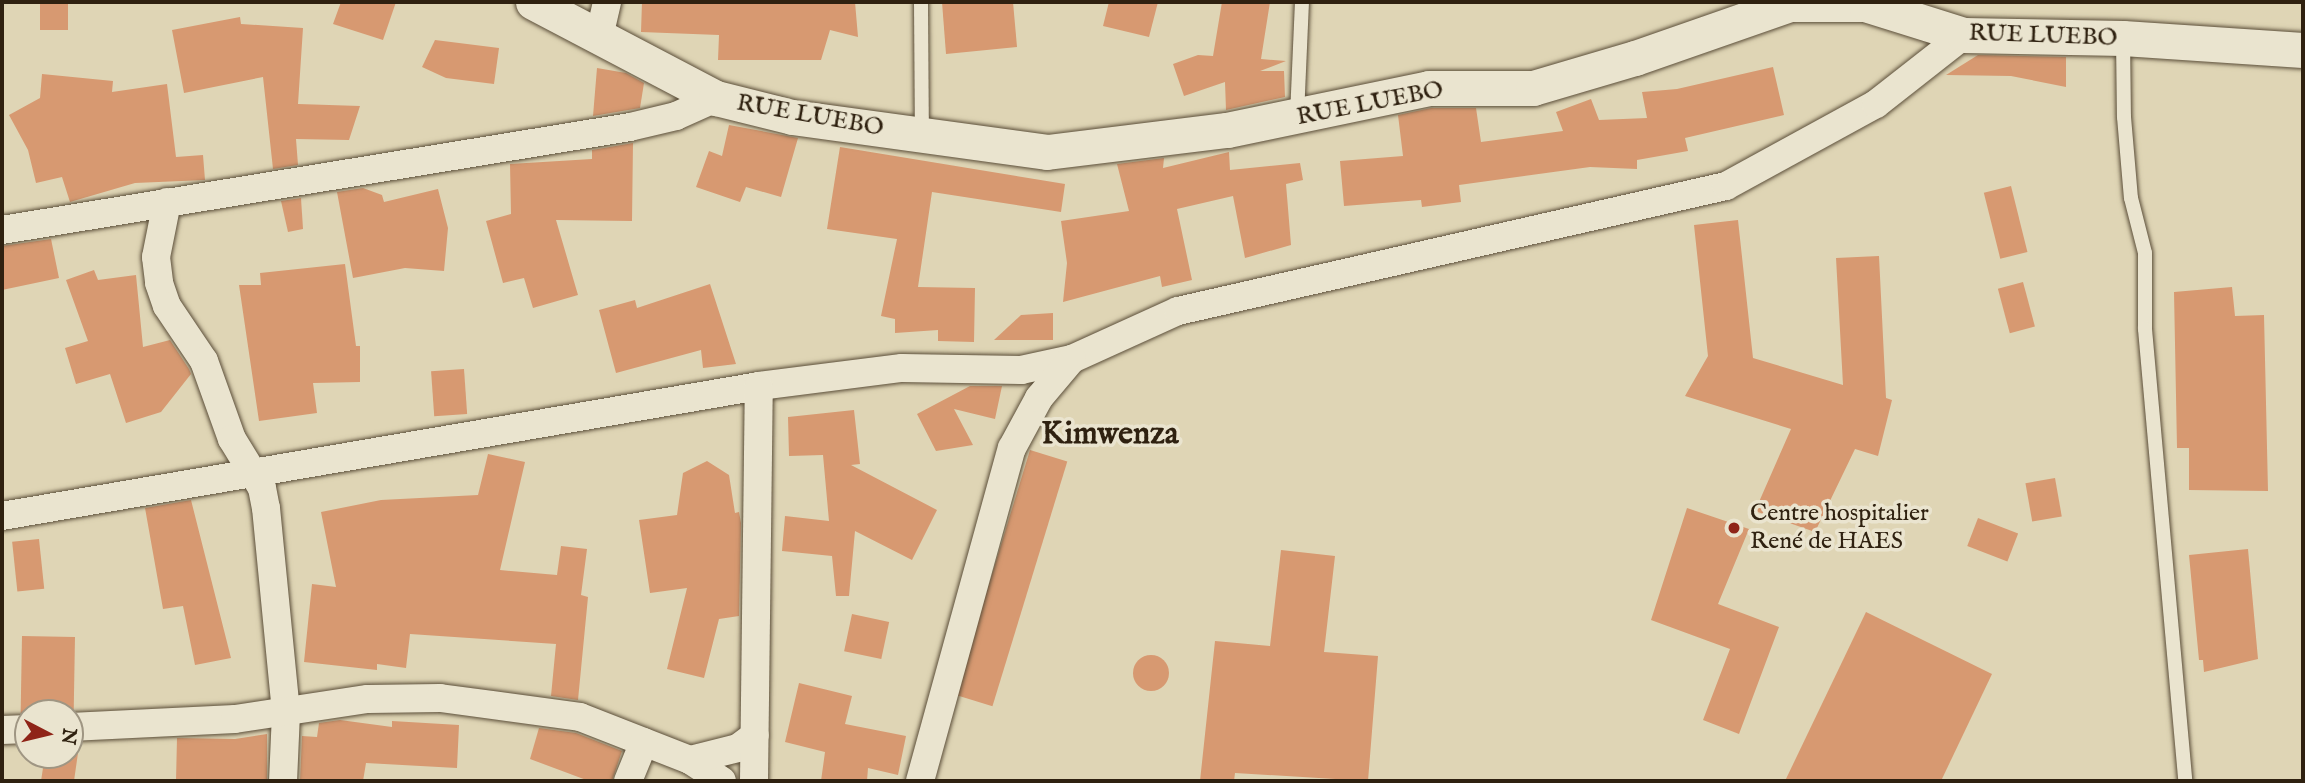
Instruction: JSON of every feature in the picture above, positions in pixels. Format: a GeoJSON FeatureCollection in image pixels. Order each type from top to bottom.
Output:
{"type":"FeatureCollection","features":[{"type":"Feature","properties":{"kind":"street","name":"RUE LUEBO"},"geometry":{"type":"LineString","coordinates":[[533,2],[716,98],[792,117],[1047,152],[1149,142],[1297,118],[1429,88],[1533,88],[1635,58],[1790,4],[1865,4],[1964,35],[2123,38],[2303,50]]}},
{"type":"Feature","properties":{"kind":"street"},"geometry":{"type":"LineString","coordinates":[[599,37],[607,2]]}},
{"type":"Feature","properties":{"kind":"street"},"geometry":{"type":"LineString","coordinates":[[2,516],[759,386],[902,368],[1021,370],[1072,359],[1178,311],[1726,186],[1876,104],[1964,35]]}},
{"type":"Feature","properties":{"kind":"street"},"geometry":{"type":"LineString","coordinates":[[2,230],[630,127],[676,116],[716,98]]}},
{"type":"Feature","properties":{"kind":"street"},"geometry":{"type":"LineString","coordinates":[[167,201],[156,257],[159,283],[167,306],[204,361],[232,439],[253,475],[266,508],[286,713],[283,781]]}},
{"type":"Feature","properties":{"kind":"street"},"geometry":{"type":"LineString","coordinates":[[920,781],[1012,448],[1039,398],[1072,359]]}},
{"type":"Feature","properties":{"kind":"street"},"geometry":{"type":"LineString","coordinates":[[754,781],[759,386]]}},
{"type":"Feature","properties":{"kind":"street"},"geometry":{"type":"LineString","coordinates":[[84,726],[286,713],[368,699],[440,698],[580,717],[690,760],[722,781]]}},
{"type":"Feature","properties":{"kind":"street"},"geometry":{"type":"LineString","coordinates":[[690,760],[738,748],[754,735]]}},
{"type":"Feature","properties":{"kind":"street"},"geometry":{"type":"LineString","coordinates":[[628,781],[643,742]]}},
{"type":"Feature","properties":{"kind":"lane"},"geometry":{"type":"LineString","coordinates":[[921,2],[922,135]]}},
{"type":"Feature","properties":{"kind":"lane"},"geometry":{"type":"LineString","coordinates":[[1297,118],[1302,2]]}},
{"type":"Feature","properties":{"kind":"lane"},"geometry":{"type":"LineString","coordinates":[[2123,38],[2125,130],[2131,198],[2145,253],[2145,330],[2165,535],[2173,683],[2185,781]]}},
{"type":"Feature","properties":{"kind":"building"},"geometry":{"type":"Polygon","coordinates":[[[40,2],[68,2],[68,30],[40,30],[40,2]]]}},
{"type":"Feature","properties":{"kind":"building"},"geometry":{"type":"Polygon","coordinates":[[[341,2],[396,2],[383,40],[333,24],[341,2]]]}},
{"type":"Feature","properties":{"kind":"building"},"geometry":{"type":"Polygon","coordinates":[[[642,2],[855,2],[858,37],[830,30],[821,60],[718,60],[719,35],[641,32],[642,2]]]}},
{"type":"Feature","properties":{"kind":"building"},"geometry":{"type":"Polygon","coordinates":[[[942,2],[1013,2],[1017,47],[946,54],[942,2]]]}},
{"type":"Feature","properties":{"kind":"building"},"geometry":{"type":"Polygon","coordinates":[[[1109,2],[1158,2],[1149,37],[1103,26],[1109,2]]]}},
{"type":"Feature","properties":{"kind":"building"},"geometry":{"type":"Polygon","coordinates":[[[1222,2],[1270,2],[1261,59],[1286,61],[1260,71],[1284,71],[1285,97],[1226,110],[1225,82],[1184,96],[1173,64],[1198,55],[1213,56],[1222,2]]]}},
{"type":"Feature","properties":{"kind":"building"},"geometry":{"type":"Polygon","coordinates":[[[240,17],[241,24],[303,28],[298,104],[360,106],[349,140],[296,139],[298,165],[273,169],[263,77],[184,93],[172,30],[240,17]]]}},
{"type":"Feature","properties":{"kind":"building"},"geometry":{"type":"Polygon","coordinates":[[[435,40],[499,48],[494,84],[446,78],[422,67],[435,40]]]}},
{"type":"Feature","properties":{"kind":"building"},"geometry":{"type":"Polygon","coordinates":[[[1978,55],[2066,57],[2066,87],[2011,76],[1946,75],[1978,55]]]}},
{"type":"Feature","properties":{"kind":"building"},"geometry":{"type":"Polygon","coordinates":[[[1773,67],[1784,115],[1685,138],[1688,151],[1637,160],[1637,169],[1590,167],[1459,185],[1461,202],[1422,207],[1421,200],[1344,206],[1340,161],[1403,156],[1398,115],[1431,108],[1476,108],[1481,142],[1563,131],[1556,112],[1591,99],[1599,120],[1647,118],[1642,92],[1677,89],[1773,67]]]}},
{"type":"Feature","properties":{"kind":"building"},"geometry":{"type":"Polygon","coordinates":[[[597,68],[626,73],[644,83],[640,108],[593,116],[597,68]]]}},
{"type":"Feature","properties":{"kind":"building"},"geometry":{"type":"Polygon","coordinates":[[[42,74],[113,81],[112,92],[167,84],[176,157],[203,155],[205,180],[135,183],[70,202],[62,177],[36,183],[28,150],[9,115],[40,98],[42,74]]]}},
{"type":"Feature","properties":{"kind":"building"},"geometry":{"type":"Polygon","coordinates":[[[729,125],[798,138],[781,197],[746,187],[740,202],[696,187],[709,151],[722,156],[729,125]]]}},
{"type":"Feature","properties":{"kind":"building"},"geometry":{"type":"Polygon","coordinates":[[[633,143],[632,221],[556,220],[578,295],[533,308],[524,278],[503,283],[486,221],[511,214],[510,164],[592,159],[592,150],[633,143]]]}},
{"type":"Feature","properties":{"kind":"building"},"geometry":{"type":"Polygon","coordinates":[[[840,147],[1065,184],[1061,212],[932,192],[918,287],[975,288],[974,342],[938,341],[938,330],[895,333],[895,319],[881,316],[897,239],[827,229],[840,147]]]}},
{"type":"Feature","properties":{"kind":"building"},"geometry":{"type":"Polygon","coordinates":[[[1229,152],[1230,170],[1300,163],[1303,180],[1286,184],[1291,245],[1245,258],[1233,196],[1177,209],[1192,280],[1162,287],[1160,276],[1063,302],[1067,263],[1061,221],[1129,211],[1117,164],[1164,158],[1163,168],[1229,152]]]}},
{"type":"Feature","properties":{"kind":"building"},"geometry":{"type":"Polygon","coordinates":[[[2011,186],[2027,252],[2000,259],[1984,193],[2011,186]]]}},
{"type":"Feature","properties":{"kind":"building"},"geometry":{"type":"Polygon","coordinates":[[[363,188],[382,195],[384,202],[438,189],[448,228],[444,271],[405,268],[353,278],[337,192],[363,188]]]}},
{"type":"Feature","properties":{"kind":"building"},"geometry":{"type":"Polygon","coordinates":[[[301,198],[303,229],[288,232],[281,201],[301,198]]]}},
{"type":"Feature","properties":{"kind":"building"},"geometry":{"type":"Polygon","coordinates":[[[1738,220],[1753,358],[1843,385],[1836,258],[1879,256],[1886,398],[1892,400],[1878,456],[1855,449],[1815,532],[1755,511],[1791,429],[1685,396],[1708,356],[1694,225],[1738,220]]]}},
{"type":"Feature","properties":{"kind":"building"},"geometry":{"type":"Polygon","coordinates":[[[51,239],[59,278],[2,290],[2,246],[51,239]]]}},
{"type":"Feature","properties":{"kind":"building"},"geometry":{"type":"Polygon","coordinates":[[[345,264],[356,346],[360,346],[360,382],[313,383],[317,413],[259,421],[239,285],[261,285],[260,273],[345,264]]]}},
{"type":"Feature","properties":{"kind":"building"},"geometry":{"type":"Polygon","coordinates":[[[94,270],[98,280],[136,275],[143,347],[170,340],[189,369],[191,374],[161,412],[126,423],[110,374],[76,384],[65,348],[88,341],[66,280],[94,270]]]}},
{"type":"Feature","properties":{"kind":"building"},"geometry":{"type":"Polygon","coordinates":[[[2023,282],[2035,326],[2010,333],[1998,289],[2023,282]]]}},
{"type":"Feature","properties":{"kind":"building"},"geometry":{"type":"Polygon","coordinates":[[[710,284],[736,364],[703,368],[701,350],[616,373],[599,310],[635,300],[637,308],[710,284]]]}},
{"type":"Feature","properties":{"kind":"building"},"geometry":{"type":"Polygon","coordinates":[[[2232,287],[2235,316],[2264,315],[2268,491],[2189,490],[2189,448],[2177,448],[2174,292],[2232,287]]]}},
{"type":"Feature","properties":{"kind":"building"},"geometry":{"type":"Polygon","coordinates":[[[1053,313],[1053,340],[994,340],[1021,315],[1053,313]]]}},
{"type":"Feature","properties":{"kind":"building"},"geometry":{"type":"Polygon","coordinates":[[[464,369],[467,414],[434,416],[431,371],[464,369]]]}},
{"type":"Feature","properties":{"kind":"building"},"geometry":{"type":"Polygon","coordinates":[[[970,386],[1002,386],[995,419],[954,409],[973,445],[936,451],[917,414],[970,386]]]}},
{"type":"Feature","properties":{"kind":"building"},"geometry":{"type":"Polygon","coordinates":[[[854,410],[860,464],[851,465],[937,510],[912,560],[855,531],[849,596],[836,596],[832,556],[782,551],[785,516],[829,521],[823,455],[789,456],[788,417],[854,410]]]}},
{"type":"Feature","properties":{"kind":"building"},"geometry":{"type":"Polygon","coordinates":[[[1030,450],[1067,461],[992,706],[955,695],[1030,450]]]}},
{"type":"Feature","properties":{"kind":"building"},"geometry":{"type":"Polygon","coordinates":[[[488,454],[525,462],[500,570],[557,575],[561,546],[587,549],[581,595],[588,597],[578,700],[551,696],[556,644],[410,634],[406,668],[377,664],[377,670],[304,662],[312,584],[336,587],[321,512],[381,500],[478,495],[488,454]]]}},
{"type":"Feature","properties":{"kind":"building"},"geometry":{"type":"Polygon","coordinates":[[[707,461],[729,475],[735,513],[739,512],[741,523],[739,616],[719,619],[704,678],[667,669],[687,588],[650,593],[639,520],[677,515],[683,473],[707,461]]]}},
{"type":"Feature","properties":{"kind":"building"},"geometry":{"type":"Polygon","coordinates":[[[2055,478],[2062,516],[2032,522],[2025,483],[2055,478]]]}},
{"type":"Feature","properties":{"kind":"building"},"geometry":{"type":"Polygon","coordinates":[[[191,500],[231,658],[195,665],[183,606],[163,609],[145,508],[191,500]]]}},
{"type":"Feature","properties":{"kind":"building"},"geometry":{"type":"Polygon","coordinates":[[[1687,508],[1749,529],[1718,604],[1779,627],[1739,734],[1703,720],[1730,649],[1651,620],[1687,508]]]}},
{"type":"Feature","properties":{"kind":"building"},"geometry":{"type":"Polygon","coordinates":[[[1978,518],[2018,533],[2007,561],[1967,546],[1978,518]]]}},
{"type":"Feature","properties":{"kind":"building"},"geometry":{"type":"Polygon","coordinates":[[[39,539],[44,589],[17,592],[12,542],[39,539]]]}},
{"type":"Feature","properties":{"kind":"building"},"geometry":{"type":"Polygon","coordinates":[[[2248,549],[2258,659],[2204,672],[2203,660],[2199,660],[2189,555],[2248,549]]]}},
{"type":"Feature","properties":{"kind":"building"},"geometry":{"type":"Polygon","coordinates":[[[1281,550],[1335,556],[1324,652],[1378,656],[1368,781],[1235,773],[1234,781],[1200,781],[1215,641],[1270,646],[1281,550]]]}},
{"type":"Feature","properties":{"kind":"building"},"geometry":{"type":"Polygon","coordinates":[[[1866,612],[1992,674],[1941,781],[1785,781],[1866,612]]]}},
{"type":"Feature","properties":{"kind":"building"},"geometry":{"type":"Polygon","coordinates":[[[852,614],[889,622],[881,659],[844,651],[852,614]]]}},
{"type":"Feature","properties":{"kind":"building"},"geometry":{"type":"Polygon","coordinates":[[[22,636],[75,637],[74,699],[21,699],[22,636]]]}},
{"type":"Feature","properties":{"kind":"building"},"geometry":{"type":"Polygon","coordinates":[[[1151,655],[1163,661],[1169,673],[1163,685],[1151,691],[1139,685],[1133,673],[1139,661],[1151,655]]]}},
{"type":"Feature","properties":{"kind":"building"},"geometry":{"type":"Polygon","coordinates":[[[799,683],[852,696],[845,724],[906,736],[898,775],[868,768],[867,781],[821,781],[825,752],[785,742],[799,683]]]}},
{"type":"Feature","properties":{"kind":"building"},"geometry":{"type":"Polygon","coordinates":[[[340,720],[392,727],[392,721],[459,725],[457,768],[366,763],[363,781],[300,781],[302,736],[317,737],[319,723],[340,720]]]}},
{"type":"Feature","properties":{"kind":"building"},"geometry":{"type":"Polygon","coordinates":[[[539,728],[576,733],[622,751],[612,781],[589,781],[530,759],[539,728]]]}},
{"type":"Feature","properties":{"kind":"building"},"geometry":{"type":"Polygon","coordinates":[[[267,734],[267,781],[176,781],[177,738],[235,739],[267,734]]]}},
{"type":"Feature","properties":{"kind":"building"},"geometry":{"type":"Polygon","coordinates":[[[43,769],[76,769],[74,781],[41,781],[43,769]]]}},
{"type":"Feature","properties":{"kind":"place","name":"Centre hospitalier René de HAES"},"geometry":{"type":"Point","coordinates":[1734,528]}},
{"type":"Feature","properties":{"kind":"district","name":"Kimwenza"},"geometry":{"type":"Point","coordinates":[1110,435]}}]}
